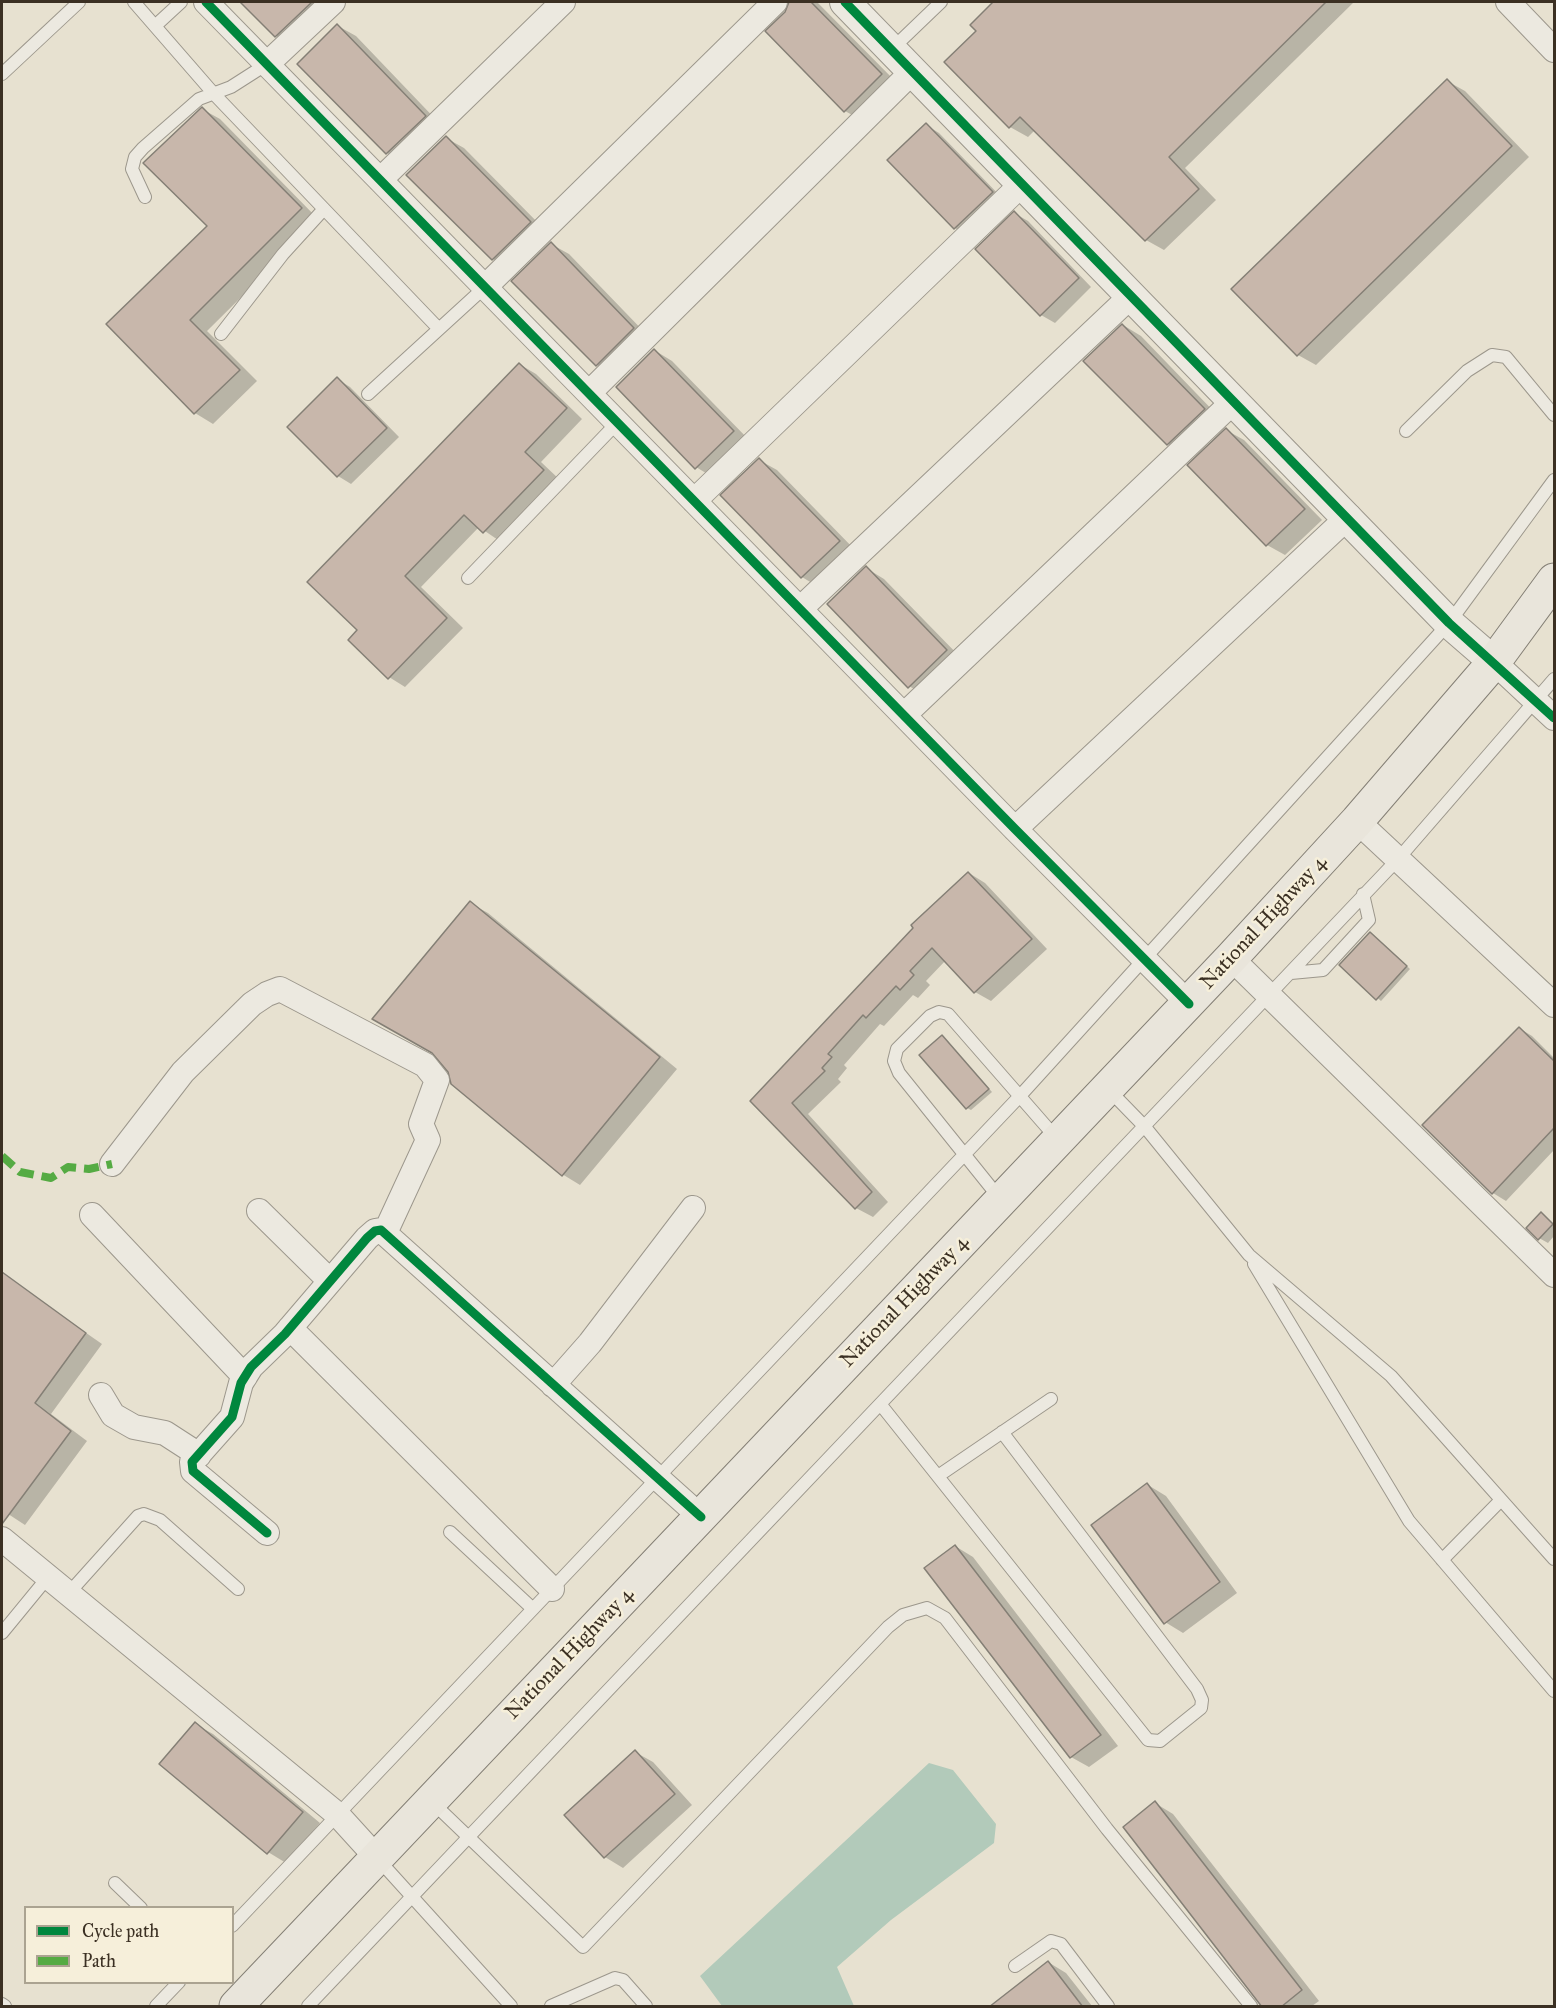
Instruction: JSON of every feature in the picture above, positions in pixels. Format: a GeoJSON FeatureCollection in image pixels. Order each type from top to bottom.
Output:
{"type":"FeatureCollection","features":[{"type":"Feature","properties":{"kind":"highway","name":"National Highway 4"},"geometry":{"type":"LineString","coordinates":[[236,2007],[1189,1004],[1357,820],[1494,662],[1554,580]]}},
{"type":"Feature","properties":{"kind":"street"},"geometry":{"type":"LineString","coordinates":[[206,2],[1189,1004]]}},
{"type":"Feature","properties":{"kind":"street"},"geometry":{"type":"LineString","coordinates":[[267,64],[333,2]]}},
{"type":"Feature","properties":{"kind":"street"},"geometry":{"type":"LineString","coordinates":[[380,180],[563,2]]}},
{"type":"Feature","properties":{"kind":"street"},"geometry":{"type":"LineString","coordinates":[[485,287],[775,2]]}},
{"type":"Feature","properties":{"kind":"street"},"geometry":{"type":"LineString","coordinates":[[845,2],[1349,516],[1449,622],[1546,710]]}},
{"type":"Feature","properties":{"kind":"street"},"geometry":{"type":"LineString","coordinates":[[1508,2],[1554,50]]}},
{"type":"Feature","properties":{"kind":"street"},"geometry":{"type":"LineString","coordinates":[[589,393],[913,71]]}},
{"type":"Feature","properties":{"kind":"street"},"geometry":{"type":"LineString","coordinates":[[694,501],[1023,183]]}},
{"type":"Feature","properties":{"kind":"street"},"geometry":{"type":"LineString","coordinates":[[800,609],[1132,295]]}},
{"type":"Feature","properties":{"kind":"street"},"geometry":{"type":"LineString","coordinates":[[904,715],[1235,400]]}},
{"type":"Feature","properties":{"kind":"street"},"geometry":{"type":"LineString","coordinates":[[1015,829],[1349,516]]}},
{"type":"Feature","properties":{"kind":"street"},"geometry":{"type":"LineString","coordinates":[[1357,820],[1554,1005]]}},
{"type":"Feature","properties":{"kind":"street"},"geometry":{"type":"LineString","coordinates":[[1231,958],[1268,997],[1554,1275]]}},
{"type":"Feature","properties":{"kind":"street"},"geometry":{"type":"LineString","coordinates":[[111,1164],[183,1072],[252,1004],[280,989],[425,1065],[437,1080],[421,1124],[428,1140],[385,1233]]}},
{"type":"Feature","properties":{"kind":"street"},"geometry":{"type":"LineString","coordinates":[[553,1385],[590,1343],[693,1208]]}},
{"type":"Feature","properties":{"kind":"street"},"geometry":{"type":"LineString","coordinates":[[259,1211],[329,1280]]}},
{"type":"Feature","properties":{"kind":"street"},"geometry":{"type":"LineString","coordinates":[[92,1215],[245,1377]]}},
{"type":"Feature","properties":{"kind":"street"},"geometry":{"type":"LineString","coordinates":[[267,1533],[193,1471],[192,1462],[232,1417],[245,1377],[290,1328],[329,1280],[375,1231],[381,1230],[701,1517]]}},
{"type":"Feature","properties":{"kind":"street"},"geometry":{"type":"LineString","coordinates":[[290,1328],[552,1589]]}},
{"type":"Feature","properties":{"kind":"street"},"geometry":{"type":"LineString","coordinates":[[101,1395],[113,1414],[120,1419],[134,1427],[165,1433],[199,1455]]}},
{"type":"Feature","properties":{"kind":"street"},"geometry":{"type":"LineString","coordinates":[[2,1539],[337,1814],[377,1858]]}},
{"type":"Feature","properties":{"kind":"lane"},"geometry":{"type":"LineString","coordinates":[[2,74],[79,2]]}},
{"type":"Feature","properties":{"kind":"lane"},"geometry":{"type":"LineString","coordinates":[[134,2],[214,94],[439,329]]}},
{"type":"Feature","properties":{"kind":"lane"},"geometry":{"type":"LineString","coordinates":[[155,26],[181,2]]}},
{"type":"Feature","properties":{"kind":"lane"},"geometry":{"type":"LineString","coordinates":[[892,49],[941,2]]}},
{"type":"Feature","properties":{"kind":"lane"},"geometry":{"type":"LineString","coordinates":[[145,198],[132,168],[135,157],[199,99],[214,94],[267,64]]}},
{"type":"Feature","properties":{"kind":"lane"},"geometry":{"type":"LineString","coordinates":[[221,334],[283,254],[323,210]]}},
{"type":"Feature","properties":{"kind":"lane"},"geometry":{"type":"LineString","coordinates":[[369,394],[485,287]]}},
{"type":"Feature","properties":{"kind":"lane"},"geometry":{"type":"LineString","coordinates":[[1406,431],[1467,371],[1492,356],[1506,357],[1554,414]]}},
{"type":"Feature","properties":{"kind":"lane"},"geometry":{"type":"LineString","coordinates":[[468,578],[617,423]]}},
{"type":"Feature","properties":{"kind":"lane"},"geometry":{"type":"LineString","coordinates":[[234,1924],[1019,1097],[1449,622],[1554,480]]}},
{"type":"Feature","properties":{"kind":"lane"},"geometry":{"type":"LineString","coordinates":[[308,2007],[1291,973],[1362,894],[1546,710],[1554,679]]}},
{"type":"Feature","properties":{"kind":"lane"},"geometry":{"type":"LineString","coordinates":[[1291,973],[1323,970],[1369,920],[1362,894]]}},
{"type":"Feature","properties":{"kind":"lane"},"geometry":{"type":"LineString","coordinates":[[1001,1201],[899,1073],[894,1061],[897,1049],[930,1016],[939,1012],[948,1014],[1059,1140]]}},
{"type":"Feature","properties":{"kind":"lane"},"geometry":{"type":"LineString","coordinates":[[1108,1089],[1145,1127],[1249,1255],[1409,1521],[1554,1691]]}},
{"type":"Feature","properties":{"kind":"lane"},"geometry":{"type":"LineString","coordinates":[[1249,1255],[1391,1376],[1554,1559]]}},
{"type":"Feature","properties":{"kind":"lane"},"geometry":{"type":"LineString","coordinates":[[938,1476],[1051,1398]]}},
{"type":"Feature","properties":{"kind":"lane"},"geometry":{"type":"LineString","coordinates":[[881,1405],[1148,1740],[1160,1741],[1201,1708],[1202,1700],[1197,1689],[1002,1432]]}},
{"type":"Feature","properties":{"kind":"lane"},"geometry":{"type":"LineString","coordinates":[[1443,1560],[1501,1500]]}},
{"type":"Feature","properties":{"kind":"lane"},"geometry":{"type":"LineString","coordinates":[[68,1593],[138,1516],[144,1514],[160,1520],[238,1589]]}},
{"type":"Feature","properties":{"kind":"lane"},"geometry":{"type":"LineString","coordinates":[[450,1532],[533,1609]]}},
{"type":"Feature","properties":{"kind":"lane"},"geometry":{"type":"LineString","coordinates":[[2,1633],[48,1577]]}},
{"type":"Feature","properties":{"kind":"lane"},"geometry":{"type":"LineString","coordinates":[[431,1801],[583,1947],[888,1627],[903,1615],[927,1608],[945,1618],[1107,1829],[1251,2007]]}},
{"type":"Feature","properties":{"kind":"lane"},"geometry":{"type":"LineString","coordinates":[[377,1858],[411,1899],[511,2007]]}},
{"type":"Feature","properties":{"kind":"lane"},"geometry":{"type":"LineString","coordinates":[[115,1883],[139,1906]]}},
{"type":"Feature","properties":{"kind":"lane"},"geometry":{"type":"LineString","coordinates":[[1015,1966],[1051,1941],[1061,1944],[1108,2007]]}},
{"type":"Feature","properties":{"kind":"lane"},"geometry":{"type":"LineString","coordinates":[[551,2007],[615,1978],[623,1980],[646,2007]]}},
{"type":"Feature","properties":{"kind":"lane"},"geometry":{"type":"LineString","coordinates":[[156,2007],[178,1984]]}},
{"type":"Feature","properties":{"kind":"shaded area"},"geometry":{"type":"Polygon","coordinates":[[[929,1763],[953,1770],[996,1824],[994,1843],[891,1920],[837,1967],[854,2006],[722,2006],[700,1976],[929,1763]]]}},
{"type":"Feature","properties":{"kind":"building"},"geometry":{"type":"Polygon","coordinates":[[[240,2],[312,2],[275,37],[240,2]]]}},
{"type":"Feature","properties":{"kind":"building"},"geometry":{"type":"Polygon","coordinates":[[[789,2],[811,2],[882,74],[844,112],[765,31],[785,12],[789,2]]]}},
{"type":"Feature","properties":{"kind":"building"},"geometry":{"type":"Polygon","coordinates":[[[993,2],[1326,2],[1169,157],[1199,189],[1145,241],[1020,117],[1009,128],[944,62],[976,31],[970,25],[993,2]]]}},
{"type":"Feature","properties":{"kind":"building"},"geometry":{"type":"Polygon","coordinates":[[[337,24],[426,116],[386,154],[297,64],[337,24]]]}},
{"type":"Feature","properties":{"kind":"building"},"geometry":{"type":"Polygon","coordinates":[[[1447,79],[1512,146],[1297,356],[1231,289],[1447,79]]]}},
{"type":"Feature","properties":{"kind":"building"},"geometry":{"type":"Polygon","coordinates":[[[202,107],[302,208],[190,320],[240,370],[194,414],[106,324],[207,226],[143,163],[202,107]]]}},
{"type":"Feature","properties":{"kind":"building"},"geometry":{"type":"Polygon","coordinates":[[[926,123],[993,192],[954,229],[887,160],[926,123]]]}},
{"type":"Feature","properties":{"kind":"building"},"geometry":{"type":"Polygon","coordinates":[[[446,136],[531,222],[492,260],[406,175],[446,136]]]}},
{"type":"Feature","properties":{"kind":"building"},"geometry":{"type":"Polygon","coordinates":[[[1014,211],[1079,278],[1040,316],[975,249],[1014,211]]]}},
{"type":"Feature","properties":{"kind":"building"},"geometry":{"type":"Polygon","coordinates":[[[551,242],[634,328],[596,366],[511,281],[551,242]]]}},
{"type":"Feature","properties":{"kind":"building"},"geometry":{"type":"Polygon","coordinates":[[[1122,324],[1205,409],[1167,445],[1083,361],[1122,324]]]}},
{"type":"Feature","properties":{"kind":"building"},"geometry":{"type":"Polygon","coordinates":[[[654,349],[734,431],[695,469],[616,387],[654,349]]]}},
{"type":"Feature","properties":{"kind":"building"},"geometry":{"type":"Polygon","coordinates":[[[519,363],[567,408],[525,452],[544,470],[483,533],[464,515],[405,576],[447,618],[388,679],[348,640],[357,630],[307,582],[519,363]]]}},
{"type":"Feature","properties":{"kind":"building"},"geometry":{"type":"Polygon","coordinates":[[[337,377],[387,428],[337,477],[287,427],[337,377]]]}},
{"type":"Feature","properties":{"kind":"building"},"geometry":{"type":"Polygon","coordinates":[[[1226,428],[1305,509],[1266,546],[1187,465],[1226,428]]]}},
{"type":"Feature","properties":{"kind":"building"},"geometry":{"type":"Polygon","coordinates":[[[759,458],[840,541],[801,578],[720,495],[759,458]]]}},
{"type":"Feature","properties":{"kind":"building"},"geometry":{"type":"Polygon","coordinates":[[[866,566],[947,650],[908,688],[827,604],[866,566]]]}},
{"type":"Feature","properties":{"kind":"building"},"geometry":{"type":"Polygon","coordinates":[[[968,872],[1032,939],[974,993],[932,948],[910,971],[914,975],[900,990],[896,986],[866,1018],[863,1015],[828,1054],[832,1057],[822,1068],[825,1071],[792,1103],[872,1192],[855,1209],[750,1101],[913,928],[911,925],[968,872]]]}},
{"type":"Feature","properties":{"kind":"building"},"geometry":{"type":"Polygon","coordinates":[[[470,901],[660,1057],[562,1176],[451,1084],[448,1072],[432,1053],[372,1019],[470,901]]]}},
{"type":"Feature","properties":{"kind":"building"},"geometry":{"type":"Polygon","coordinates":[[[1370,932],[1407,966],[1376,1000],[1339,965],[1370,932]]]}},
{"type":"Feature","properties":{"kind":"building"},"geometry":{"type":"Polygon","coordinates":[[[1519,1027],[1554,1061],[1554,1128],[1492,1194],[1422,1125],[1519,1027]]]}},
{"type":"Feature","properties":{"kind":"building"},"geometry":{"type":"Polygon","coordinates":[[[942,1035],[989,1089],[966,1109],[919,1055],[942,1035]]]}},
{"type":"Feature","properties":{"kind":"building"},"geometry":{"type":"Polygon","coordinates":[[[1541,1212],[1553,1224],[1538,1240],[1526,1228],[1541,1212]]]}},
{"type":"Feature","properties":{"kind":"building"},"geometry":{"type":"Polygon","coordinates":[[[2,1272],[86,1333],[35,1403],[71,1431],[2,1524],[2,1272]]]}},
{"type":"Feature","properties":{"kind":"building"},"geometry":{"type":"Polygon","coordinates":[[[1147,1483],[1220,1582],[1164,1624],[1091,1525],[1147,1483]]]}},
{"type":"Feature","properties":{"kind":"building"},"geometry":{"type":"Polygon","coordinates":[[[955,1545],[1101,1735],[1070,1758],[924,1568],[955,1545]]]}},
{"type":"Feature","properties":{"kind":"building"},"geometry":{"type":"Polygon","coordinates":[[[195,1722],[303,1812],[267,1854],[159,1764],[195,1722]]]}},
{"type":"Feature","properties":{"kind":"building"},"geometry":{"type":"Polygon","coordinates":[[[635,1750],[675,1794],[604,1858],[564,1815],[635,1750]]]}},
{"type":"Feature","properties":{"kind":"building"},"geometry":{"type":"Polygon","coordinates":[[[1155,1801],[1302,1990],[1281,2007],[1262,2007],[1123,1827],[1155,1801]]]}},
{"type":"Feature","properties":{"kind":"building"},"geometry":{"type":"Polygon","coordinates":[[[1048,1961],[1083,2007],[989,2007],[1048,1961]]]}},
{"type":"Feature","properties":{"kind":"marked path"},"geometry":{"type":"LineString","coordinates":[[2,1156],[20,1172],[51,1178],[68,1167],[89,1169],[112,1164]]}},
{"type":"Feature","properties":{"kind":"cycle path"},"geometry":{"type":"LineString","coordinates":[[206,2],[1189,1004]]}},
{"type":"Feature","properties":{"kind":"cycle path"},"geometry":{"type":"LineString","coordinates":[[845,2],[1449,623],[1554,718]]}},
{"type":"Feature","properties":{"kind":"cycle path"},"geometry":{"type":"LineString","coordinates":[[267,1533],[193,1471],[192,1462],[232,1417],[241,1383],[251,1367],[285,1334],[367,1238],[375,1231],[381,1230],[701,1517]]}}]}
